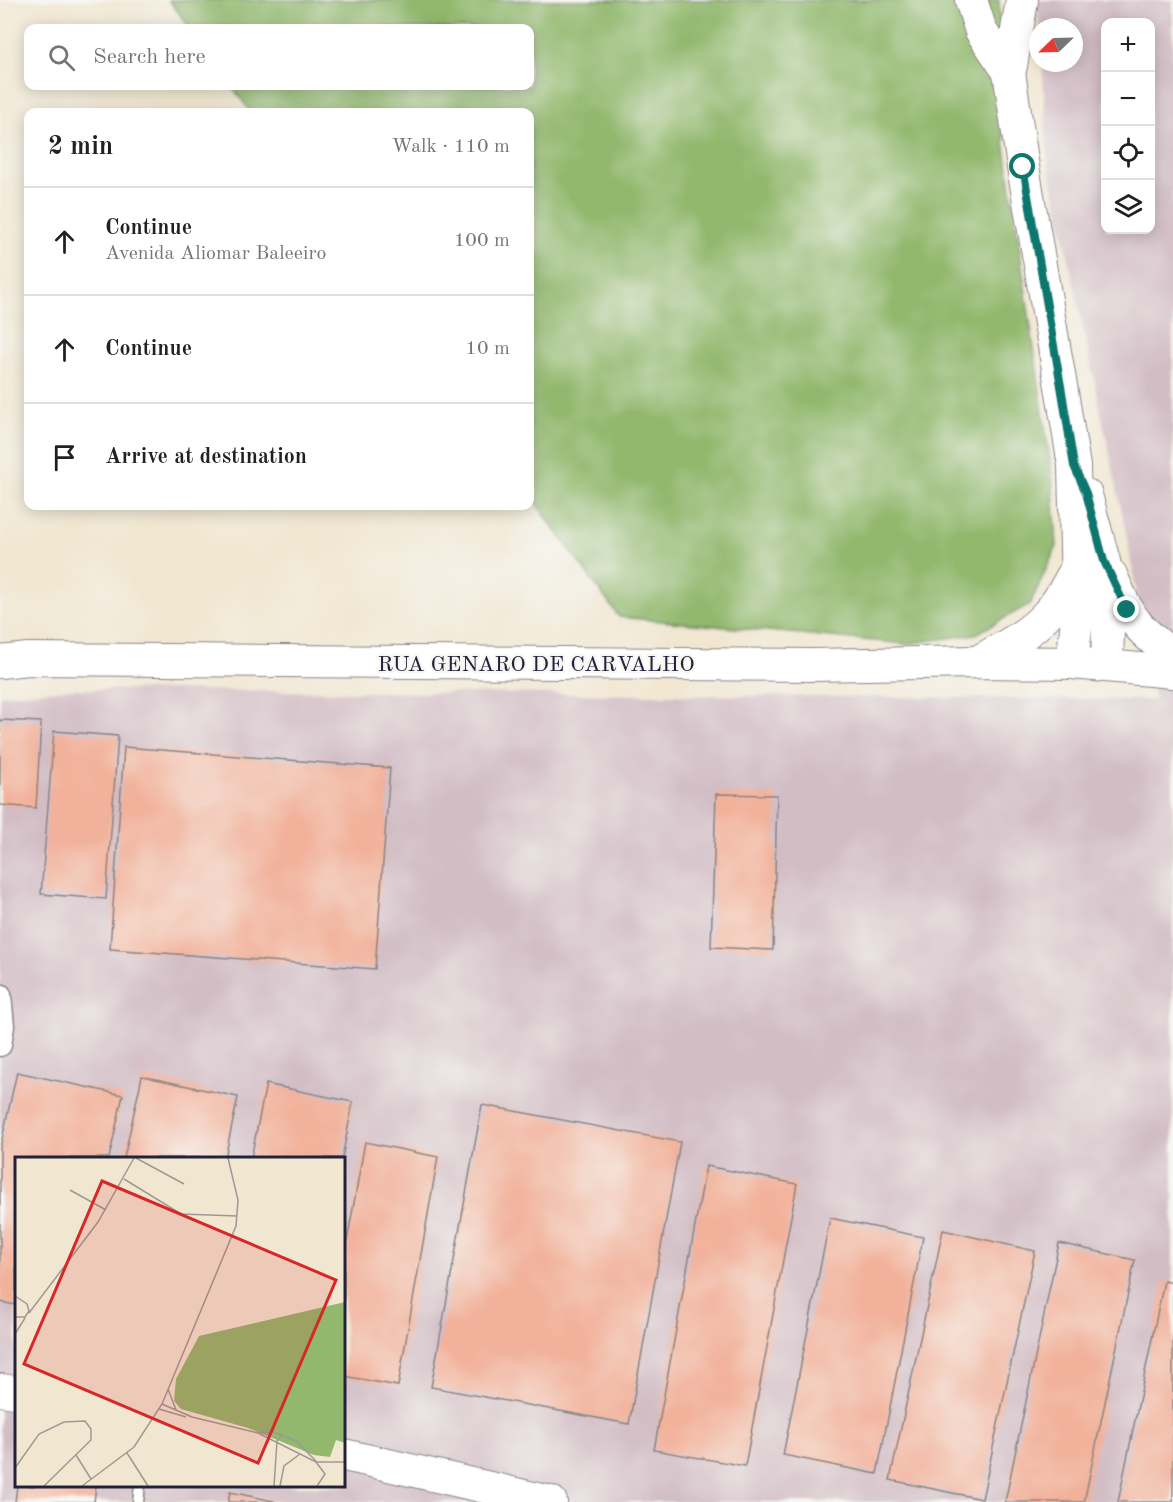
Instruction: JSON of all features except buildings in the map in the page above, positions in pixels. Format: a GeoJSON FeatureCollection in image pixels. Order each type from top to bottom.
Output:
{"type":"FeatureCollection","features":[{"type":"Feature","properties":{"kind":"main road"},"geometry":{"type":"LineString","coordinates":[[971,0],[981,31],[1009,72],[1090,564],[1108,630],[1107,665]]}},
{"type":"Feature","properties":{"kind":"main road"},"geometry":{"type":"LineString","coordinates":[[1009,72],[1022,0]]}},
{"type":"Feature","properties":{"kind":"main road"},"geometry":{"type":"LineString","coordinates":[[1090,564],[1120,596],[1136,623],[1150,638],[1173,656]]}},
{"type":"Feature","properties":{"kind":"main road"},"geometry":{"type":"LineString","coordinates":[[976,662],[1031,630],[1047,615],[1065,590],[1090,564]]}},
{"type":"Feature","properties":{"kind":"main road"},"geometry":{"type":"LineString","coordinates":[[1072,663],[1077,588],[1090,564]]}},
{"type":"Feature","properties":{"kind":"main road","name":"RUA GENARO DE CARVALHO"},"geometry":{"type":"LineString","coordinates":[[0,662],[28,659],[813,665],[976,662],[1072,663],[1173,672]]}},
{"type":"Feature","properties":{"kind":"main road"},"geometry":{"type":"LineString","coordinates":[[0,1390],[15,1392]]}},
{"type":"Feature","properties":{"kind":"main road"},"geometry":{"type":"LineString","coordinates":[[345,1455],[551,1502]]}},
{"type":"Feature","properties":{"kind":"street"},"geometry":{"type":"LineString","coordinates":[[0,995],[3,1026],[0,1045]]}},
{"type":"Feature","properties":{"kind":"lane"},"geometry":{"type":"LineString","coordinates":[[138,1502],[140,1487]]}},
{"type":"Feature","properties":{"kind":"shaded area"},"geometry":{"type":"Polygon","coordinates":[[[1037,0],[1173,0],[1173,1502],[0,1502],[0,695],[70,689],[1155,700],[1125,527],[1048,161],[1043,72],[1083,72],[1083,18],[1038,18],[1037,0]]]}},
{"type":"Feature","properties":{"kind":"green space"},"geometry":{"type":"Polygon","coordinates":[[[169,0],[999,0],[1004,141],[1052,475],[1057,546],[1030,604],[976,634],[906,644],[619,617],[534,500],[534,108],[248,108],[234,90],[534,90],[534,24],[187,24],[169,0]]]}},
{"type":"Feature","properties":{"kind":"route"},"geometry":{"type":"LineString","coordinates":[[1023,167],[1074,466],[1086,493],[1104,561],[1127,610]]}}]}
